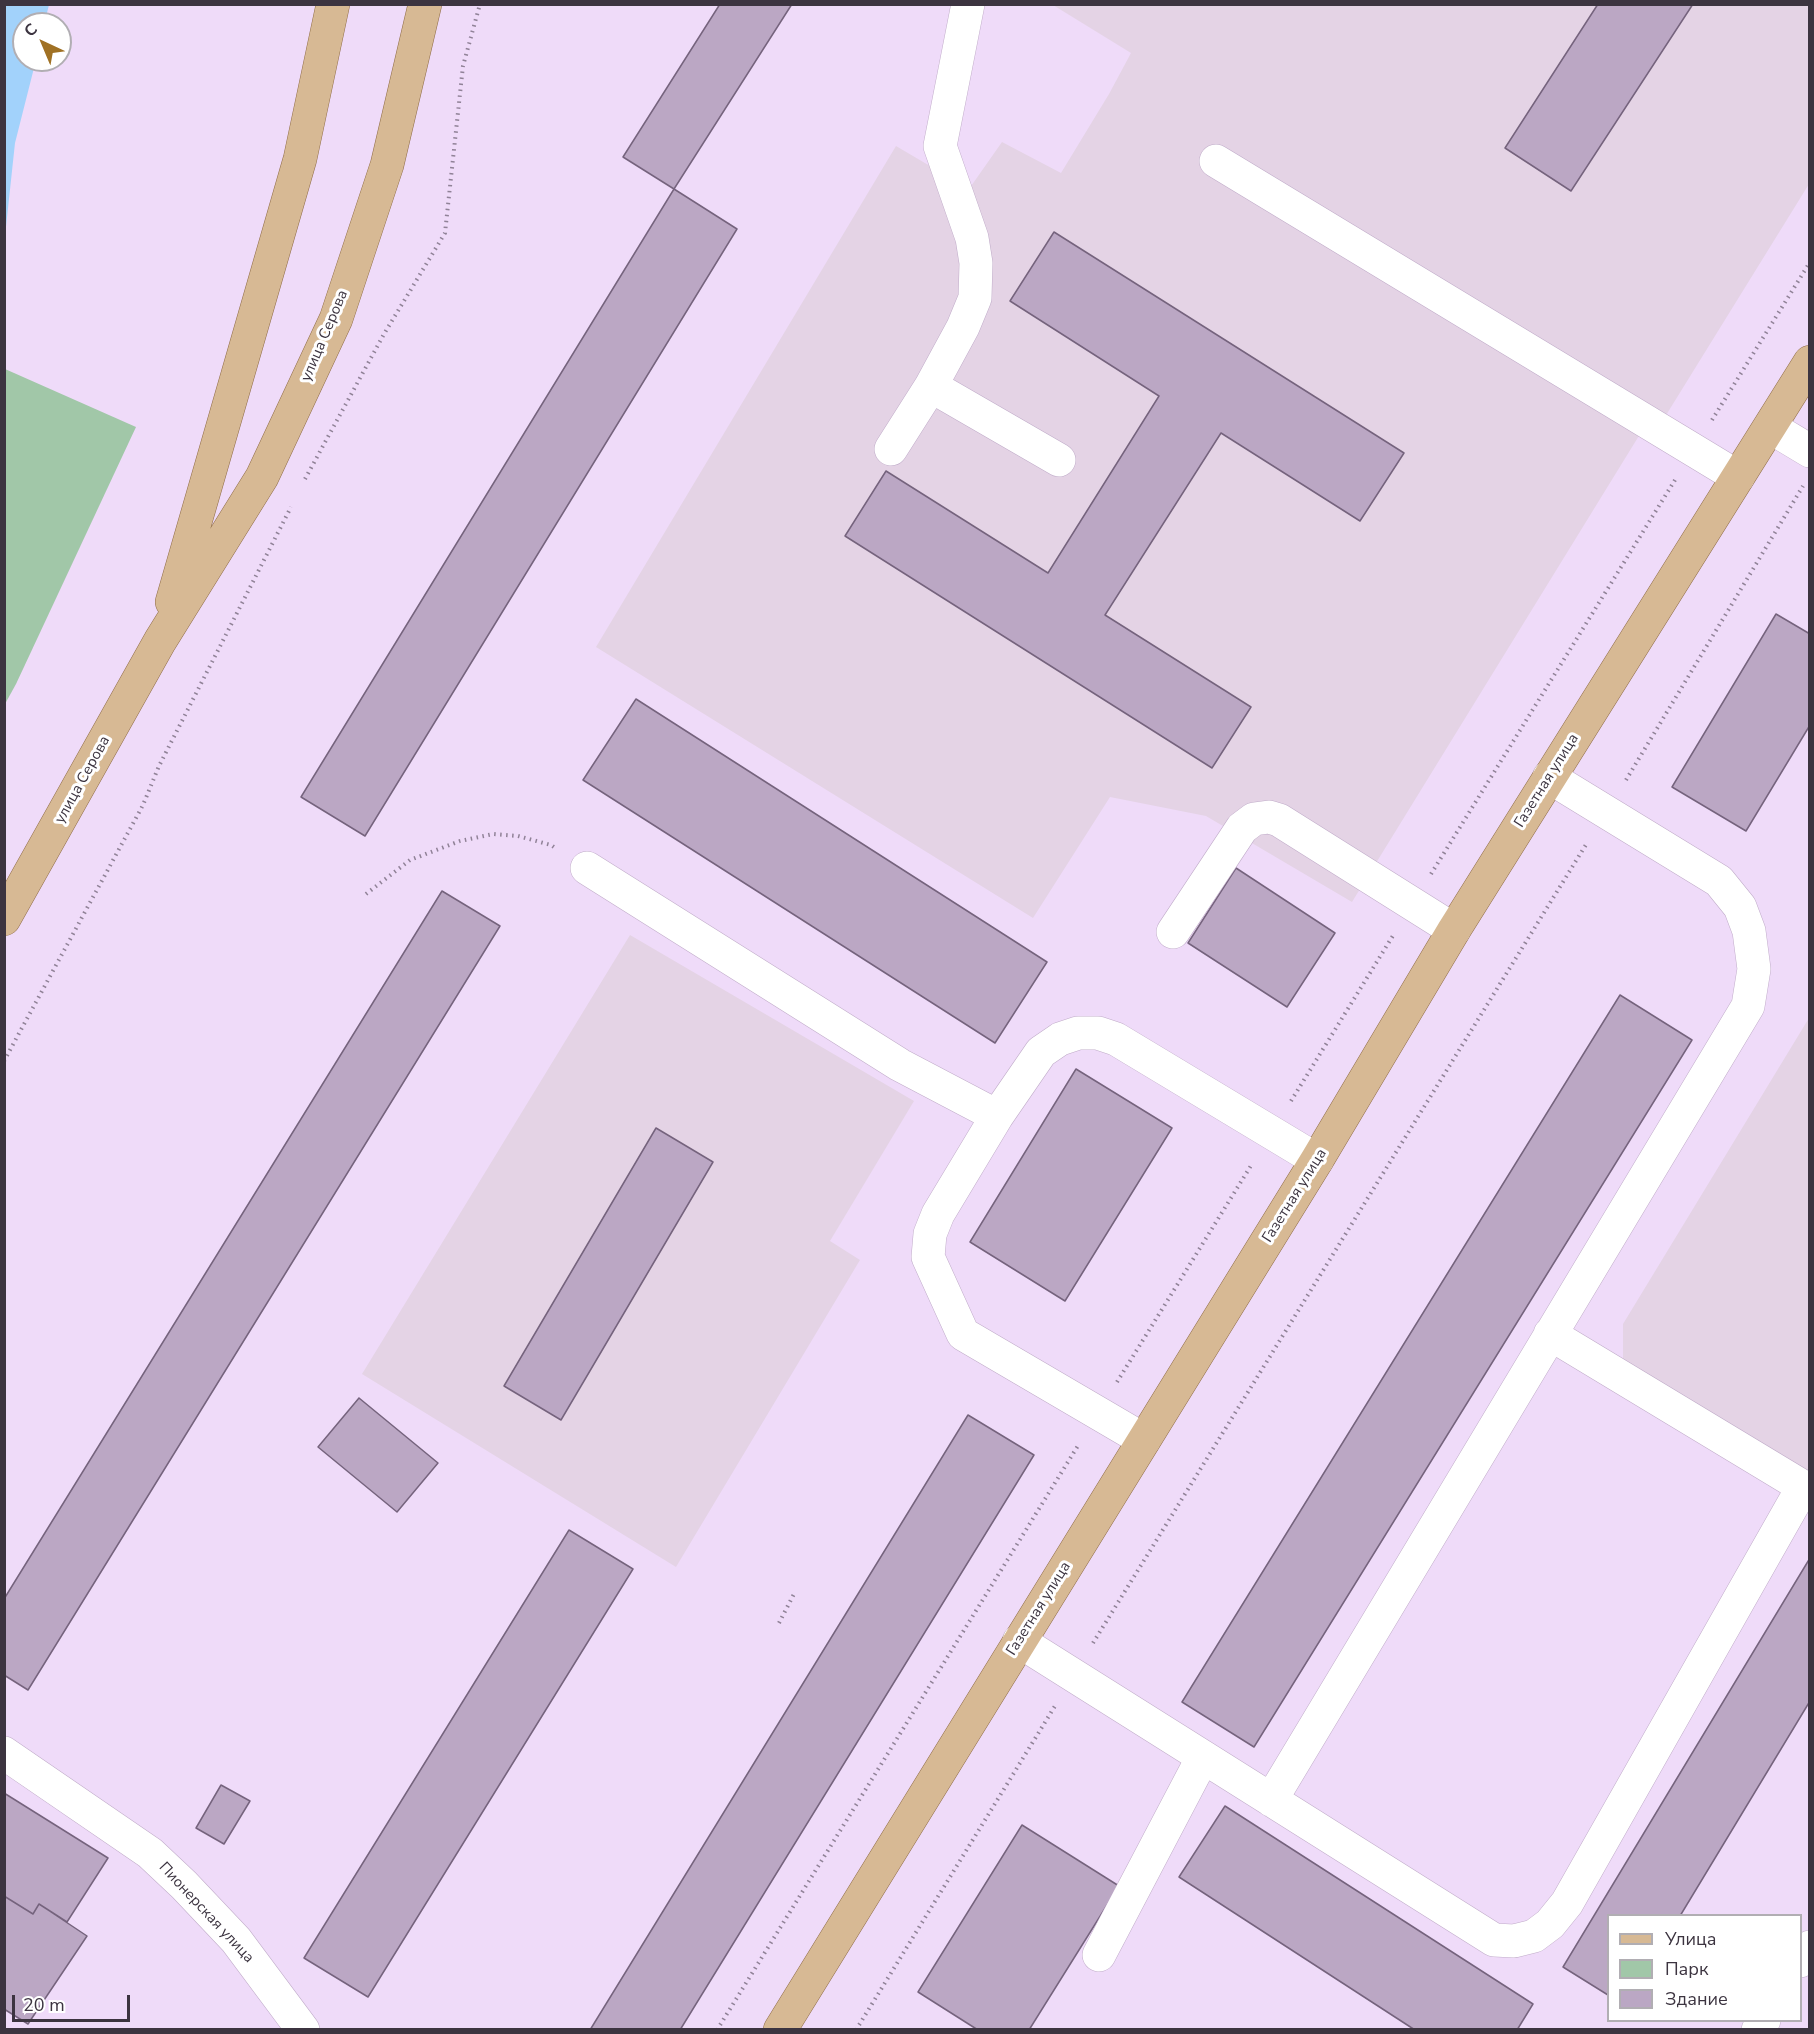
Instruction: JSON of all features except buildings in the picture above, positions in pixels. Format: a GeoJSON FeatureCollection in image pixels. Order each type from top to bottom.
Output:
{"type":"FeatureCollection","features":[{"type":"Feature","properties":{"kind":"main road","name":"улица Серова"},"geometry":{"type":"LineString","coordinates":[[160,641],[300,159],[333,4]]}},
{"type":"Feature","properties":{"kind":"main road","name":"улица Серова"},"geometry":{"type":"LineString","coordinates":[[4,919],[160,641],[262,477],[336,319],[387,165],[424,4]]}},
{"type":"Feature","properties":{"kind":"main road","name":"Газетная улица"},"geometry":{"type":"LineString","coordinates":[[780,2030],[1317,1160],[1454,930],[1809,362]]}},
{"type":"Feature","properties":{"kind":"street"},"geometry":{"type":"LineString","coordinates":[[891,449],[931,386],[963,327],[975,298],[976,263],[972,238],[940,146],[968,4]]}},
{"type":"Feature","properties":{"kind":"street"},"geometry":{"type":"LineString","coordinates":[[1216,161],[1738,477]]}},
{"type":"Feature","properties":{"kind":"street"},"geometry":{"type":"LineString","coordinates":[[931,386],[1059,460]]}},
{"type":"Feature","properties":{"kind":"street"},"geometry":{"type":"LineString","coordinates":[[1770,427],[1809,451]]}},
{"type":"Feature","properties":{"kind":"street"},"geometry":{"type":"LineString","coordinates":[[1271,1800],[1748,1006],[1754,969],[1749,931],[1740,907],[1719,882],[1549,777]]}},
{"type":"Feature","properties":{"kind":"street"},"geometry":{"type":"LineString","coordinates":[[1173,932],[1242,828],[1254,819],[1269,817],[1279,820],[1454,930]]}},
{"type":"Feature","properties":{"kind":"street"},"geometry":{"type":"LineString","coordinates":[[587,868],[900,1065],[997,1116]]}},
{"type":"Feature","properties":{"kind":"street"},"geometry":{"type":"LineString","coordinates":[[1144,1440],[963,1334],[941,1286],[928,1257],[930,1234],[938,1214],[997,1116],[1041,1052],[1060,1039],[1078,1033],[1098,1033],[1116,1039],[1317,1160]]}},
{"type":"Feature","properties":{"kind":"street"},"geometry":{"type":"LineString","coordinates":[[1019,1641],[1494,1940],[1514,1941],[1534,1936],[1550,1924],[1567,1904],[1806,1489],[1550,1334]]}},
{"type":"Feature","properties":{"kind":"street","name":"Пионерская улица"},"geometry":{"type":"LineString","coordinates":[[4,1753],[150,1853],[236,1940],[303,2030]]}},
{"type":"Feature","properties":{"kind":"street"},"geometry":{"type":"LineString","coordinates":[[1100,1955],[1203,1757]]}},
{"type":"Feature","properties":{"kind":"path"},"geometry":{"type":"LineString","coordinates":[[856,2030],[1606,813],[1803,485]]}},
{"type":"Feature","properties":{"kind":"path"},"geometry":{"type":"LineString","coordinates":[[366,894],[410,860],[460,840],[493,834],[518,836],[551,845],[587,868]]}},
{"type":"Feature","properties":{"kind":"path"},"geometry":{"type":"LineString","coordinates":[[779,1623],[795,1592]]}},
{"type":"Feature","properties":{"kind":"shaded area"},"geometry":{"type":"Polygon","coordinates":[[[1053,5],[1809,5],[1809,184],[1655,433],[1645,426],[1352,902],[1206,816],[1110,797],[1033,918],[596,647],[896,146],[969,189],[1002,142],[1061,173],[1131,53],[1053,5]]]}},
{"type":"Feature","properties":{"kind":"shaded area"},"geometry":{"type":"Polygon","coordinates":[[[630,935],[914,1101],[830,1241],[860,1260],[676,1567],[362,1374],[630,935]]]}},
{"type":"Feature","properties":{"kind":"shaded area"},"geometry":{"type":"Polygon","coordinates":[[[1809,1018],[1809,1479],[1623,1363],[1623,1324],[1809,1018]]]}},
{"type":"Feature","properties":{"kind":"green space"},"geometry":{"type":"Polygon","coordinates":[[[5,369],[136,427],[5,704],[5,369]]]}},
{"type":"Feature","properties":{"kind":"water"},"geometry":{"type":"Polygon","coordinates":[[[5,4],[49,5],[47,12],[12,12],[12,72],[33,72],[15,143],[5,236],[5,4]]]}}]}
